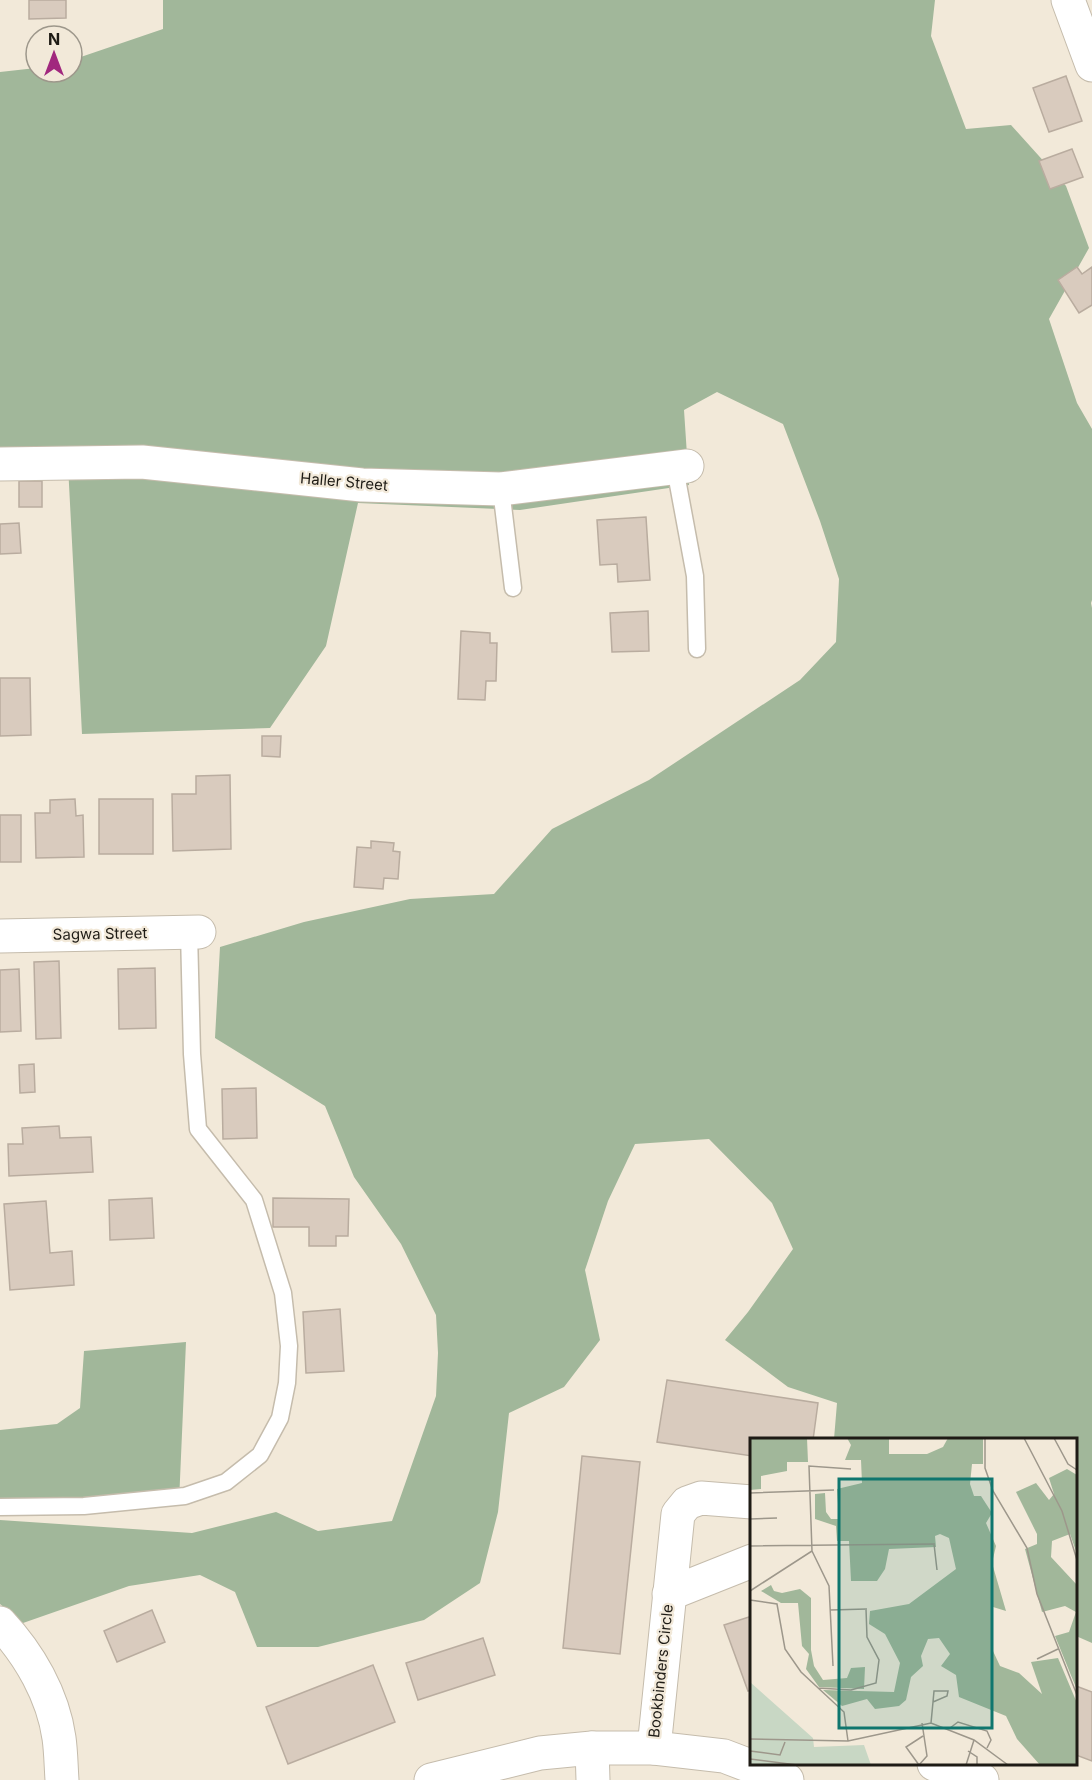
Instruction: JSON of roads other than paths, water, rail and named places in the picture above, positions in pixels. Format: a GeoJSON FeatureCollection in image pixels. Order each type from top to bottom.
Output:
{"type":"FeatureCollection","features":[{"type":"Feature","properties":{"kind":"street"},"geometry":{"type":"LineString","coordinates":[[1068,0],[1092,65]]}},
{"type":"Feature","properties":{"kind":"street","name":"Haller Street"},"geometry":{"type":"LineString","coordinates":[[0,464],[142,462],[362,485],[501,489],[681,467]]}},
{"type":"Feature","properties":{"kind":"street","name":"Sagwa Street"},"geometry":{"type":"LineString","coordinates":[[0,936],[194,932]]}},
{"type":"Feature","properties":{"kind":"street","name":"Bookbinders Circle"},"geometry":{"type":"LineString","coordinates":[[654,1748],[678,1515],[687,1503],[701,1498],[750,1503]]}},
{"type":"Feature","properties":{"kind":"street","name":"Bookbinders Circle"},"geometry":{"type":"LineString","coordinates":[[669,1594],[750,1562]]}},
{"type":"Feature","properties":{"kind":"street"},"geometry":{"type":"LineString","coordinates":[[0,1623],[32,1663],[50,1702],[59,1736],[62,1780]]}},
{"type":"Feature","properties":{"kind":"street"},"geometry":{"type":"LineString","coordinates":[[592,1748],[593,1780]]}},
{"type":"Feature","properties":{"kind":"street"},"geometry":{"type":"LineString","coordinates":[[431,1780],[540,1754],[592,1748],[654,1748],[724,1756],[787,1780]]}},
{"type":"Feature","properties":{"kind":"street"},"geometry":{"type":"LineString","coordinates":[[793,1780],[800,1765]]}},
{"type":"Feature","properties":{"kind":"street"},"geometry":{"type":"LineString","coordinates":[[937,1765],[982,1780]]}},
{"type":"Feature","properties":{"kind":"lane"},"geometry":{"type":"LineString","coordinates":[[681,467],[695,576],[698,649]]}},
{"type":"Feature","properties":{"kind":"lane"},"geometry":{"type":"LineString","coordinates":[[501,489],[513,588]]}},
{"type":"Feature","properties":{"kind":"lane"},"geometry":{"type":"LineString","coordinates":[[0,1507],[84,1506],[185,1496],[226,1482],[260,1455],[280,1418],[287,1383],[289,1346],[283,1293],[254,1200],[198,1129],[192,1054],[194,932]]}}]}
